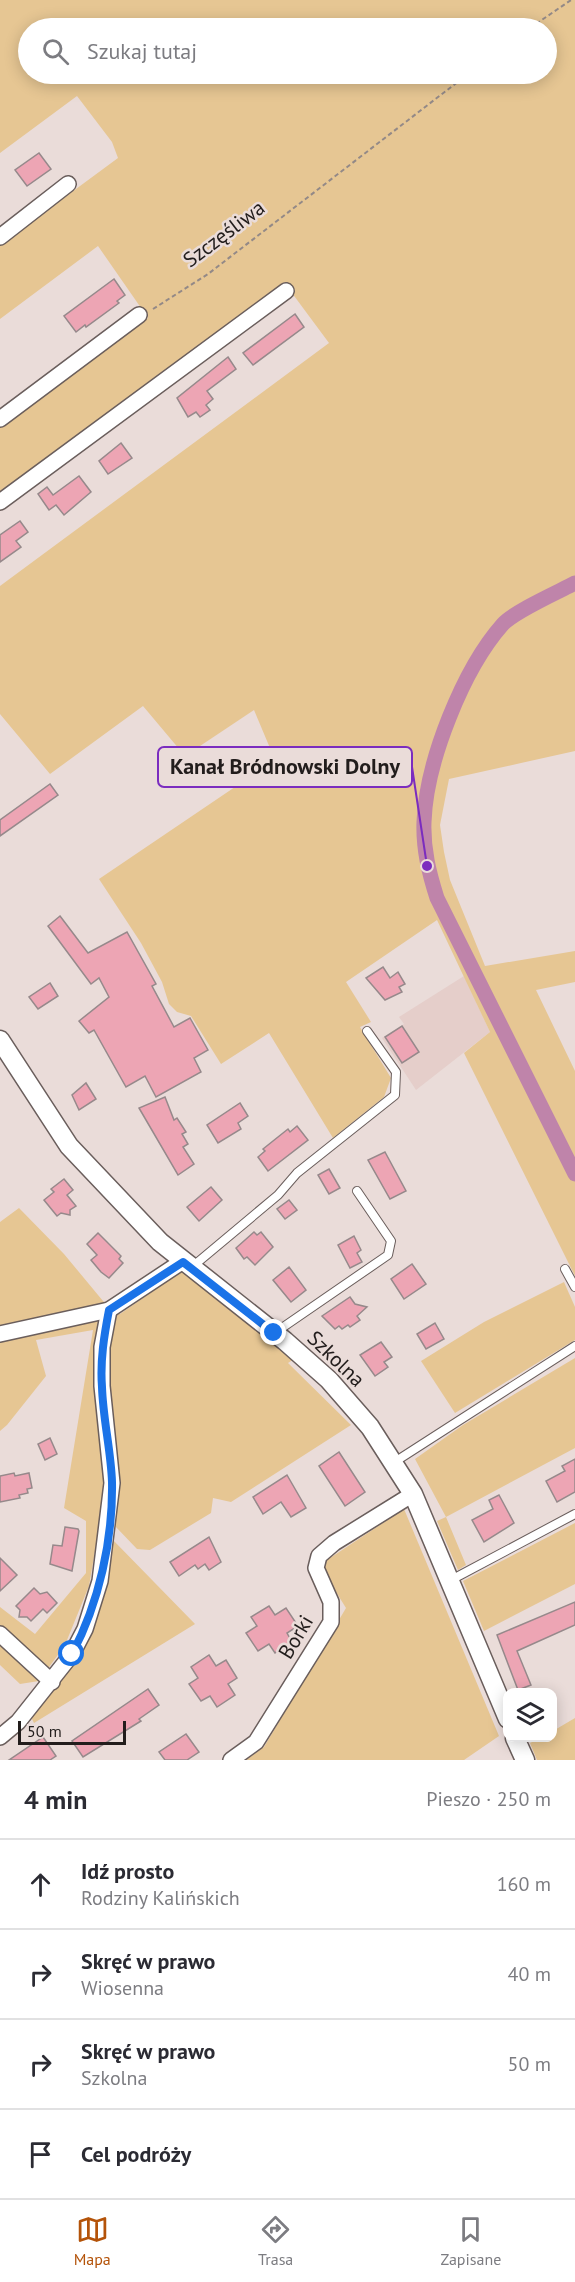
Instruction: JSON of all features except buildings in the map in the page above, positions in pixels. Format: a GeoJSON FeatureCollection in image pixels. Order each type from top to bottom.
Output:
{"type":"FeatureCollection","features":[{"type":"Feature","properties":{"kind":"street"},"geometry":{"type":"LineString","coordinates":[[0,237],[68,184]]}},
{"type":"Feature","properties":{"kind":"street"},"geometry":{"type":"LineString","coordinates":[[0,502],[286,291]]}},
{"type":"Feature","properties":{"kind":"street"},"geometry":{"type":"LineString","coordinates":[[0,419],[140,315]]}},
{"type":"Feature","properties":{"kind":"street","name":"Szkolna"},"geometry":{"type":"LineString","coordinates":[[0,1040],[69,1146],[160,1242],[329,1380],[370,1427],[413,1494],[503,1709]]}},
{"type":"Feature","properties":{"kind":"street"},"geometry":{"type":"LineString","coordinates":[[0,1334],[109,1310],[187,1265]]}},
{"type":"Feature","properties":{"kind":"street"},"geometry":{"type":"LineString","coordinates":[[0,1737],[18,1722],[52,1682],[85,1629],[104,1557],[112,1483],[102,1386],[102,1347],[109,1310]]}},
{"type":"Feature","properties":{"kind":"street","name":"Borki"},"geometry":{"type":"LineString","coordinates":[[231,1760],[256,1742],[331,1622],[333,1610],[331,1602],[316,1568],[319,1556],[334,1543],[413,1494]]}},
{"type":"Feature","properties":{"kind":"street"},"geometry":{"type":"LineString","coordinates":[[0,1634],[52,1682]]}},
{"type":"Feature","properties":{"kind":"street"},"geometry":{"type":"LineString","coordinates":[[517,1742],[525,1760]]}},
{"type":"Feature","properties":{"kind":"lane"},"geometry":{"type":"LineString","coordinates":[[187,1265],[278,1196],[297,1173],[395,1095],[396,1072],[367,1031]]}},
{"type":"Feature","properties":{"kind":"lane"},"geometry":{"type":"LineString","coordinates":[[274,1333],[388,1255],[391,1241],[357,1191]]}},
{"type":"Feature","properties":{"kind":"lane"},"geometry":{"type":"LineString","coordinates":[[565,1269],[575,1287]]}},
{"type":"Feature","properties":{"kind":"lane"},"geometry":{"type":"LineString","coordinates":[[393,1463],[575,1346]]}},
{"type":"Feature","properties":{"kind":"lane"},"geometry":{"type":"LineString","coordinates":[[449,1580],[575,1514]]}},
{"type":"Feature","properties":{"kind":"path"},"geometry":{"type":"LineString","coordinates":[[545,18],[571,0]]}},
{"type":"Feature","properties":{"kind":"path","name":"Szczęśliwa"},"geometry":{"type":"LineString","coordinates":[[140,315],[169,300],[208,274],[455,84]]}},
{"type":"Feature","properties":{"kind":"shaded area"},"geometry":{"type":"Polygon","coordinates":[[[0,0],[575,0],[575,751],[449,779],[440,825],[450,880],[485,966],[575,951],[575,982],[536,990],[575,1071],[575,1276],[464,1053],[490,1032],[437,920],[346,982],[371,1022],[360,1027],[391,1078],[384,1097],[333,1138],[269,1033],[221,1064],[191,1016],[177,1012],[169,1004],[162,982],[141,943],[99,879],[275,760],[254,710],[185,756],[143,706],[50,774],[0,714],[0,586],[329,343],[286,285],[0,494],[0,428],[148,318],[98,246],[0,319],[0,245],[118,158],[112,142],[77,96],[0,153],[0,0]]]}},
{"type":"Feature","properties":{"kind":"shaded area"},"geometry":{"type":"Polygon","coordinates":[[[464,976],[490,1032],[416,1090],[382,1038],[404,1024],[399,1017],[464,976]]]}},
{"type":"Feature","properties":{"kind":"shaded area"},"geometry":{"type":"Polygon","coordinates":[[[19,1208],[64,1254],[103,1301],[120,1314],[179,1273],[185,1272],[294,1359],[288,1363],[351,1425],[231,1502],[213,1498],[211,1513],[150,1550],[137,1549],[115,1526],[100,1522],[89,1586],[65,1645],[39,1681],[20,1684],[0,1665],[0,1607],[35,1634],[86,1573],[86,1521],[64,1508],[93,1330],[36,1340],[46,1376],[0,1431],[0,1222],[19,1208]]]}},
{"type":"Feature","properties":{"kind":"shaded area"},"geometry":{"type":"Polygon","coordinates":[[[564,1282],[575,1307],[575,1340],[455,1413],[421,1361],[484,1322],[564,1282]]]}},
{"type":"Feature","properties":{"kind":"shaded area"},"geometry":{"type":"Polygon","coordinates":[[[575,1358],[575,1448],[446,1517],[415,1459],[463,1425],[575,1358]]]}},
{"type":"Feature","properties":{"kind":"shaded area"},"geometry":{"type":"Polygon","coordinates":[[[404,1509],[499,1736],[464,1760],[246,1760],[264,1747],[346,1608],[323,1571],[324,1562],[404,1509]]]}},
{"type":"Feature","properties":{"kind":"shaded area"},"geometry":{"type":"Polygon","coordinates":[[[446,1517],[466,1565],[458,1570],[437,1521],[446,1517]]]}},
{"type":"Feature","properties":{"kind":"shaded area"},"geometry":{"type":"Polygon","coordinates":[[[575,1523],[575,1584],[484,1631],[463,1581],[575,1523]]]}},
{"type":"Feature","properties":{"kind":"shaded area"},"geometry":{"type":"Polygon","coordinates":[[[113,1540],[195,1624],[34,1723],[31,1717],[100,1603],[113,1540]]]}},
{"type":"Feature","properties":{"kind":"shaded area"},"geometry":{"type":"Polygon","coordinates":[[[575,1718],[575,1760],[537,1760],[530,1743],[557,1742],[557,1729],[575,1718]]]}},
{"type":"Feature","properties":{"kind":"waterway"},"geometry":{"type":"LineString","coordinates":[[575,583],[509,619],[488,643],[474,665],[449,717],[439,745],[426,798],[424,822],[427,861],[437,898],[575,1174]]}},
{"type":"Feature","properties":{"kind":"place","name":"Kanał Bródnowski Dolny"},"geometry":{"type":"Point","coordinates":[427,866]}},
{"type":"Feature","properties":{"kind":"route"},"geometry":{"type":"LineString","coordinates":[[72,1654],[85,1629],[99,1581],[108,1527],[112,1483],[102,1386],[102,1347],[109,1310],[134,1296],[183,1262],[274,1333]]}}]}
